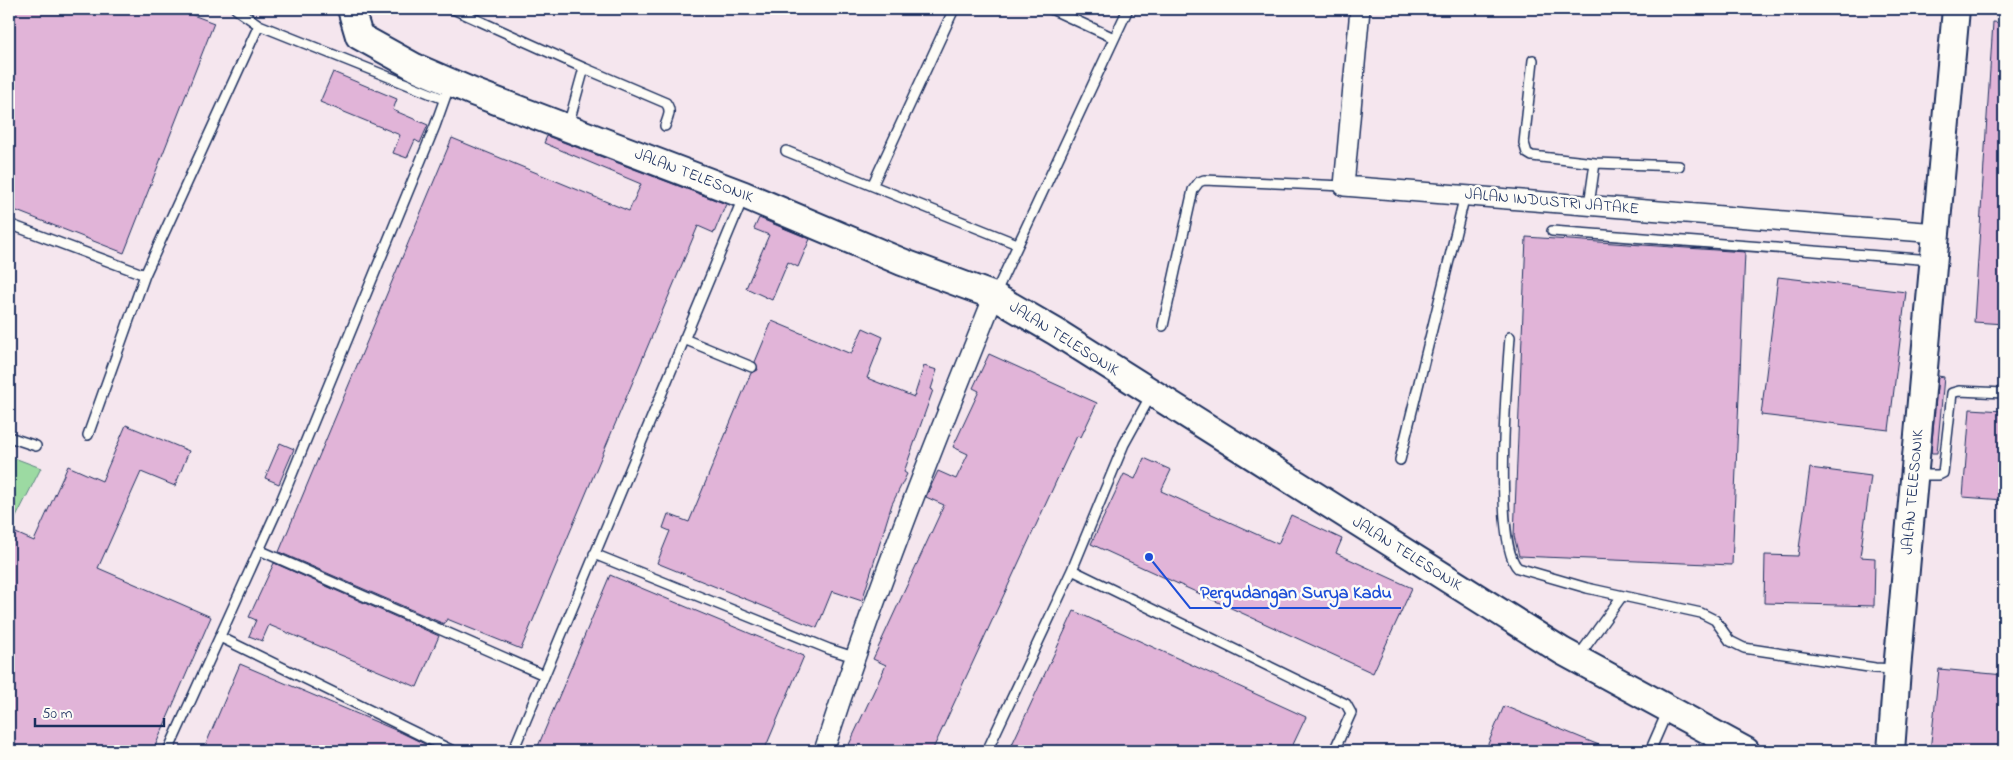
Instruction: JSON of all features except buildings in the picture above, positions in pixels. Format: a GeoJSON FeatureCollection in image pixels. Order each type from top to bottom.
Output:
{"type":"FeatureCollection","features":[{"type":"Feature","properties":{"kind":"street","name":"JALAN TELESONIK"},"geometry":{"type":"LineString","coordinates":[[351,9],[359,36],[365,42],[447,91],[568,127],[744,195],[902,262],[994,296],[1056,332],[1151,394],[1576,660],[1746,751]]}},
{"type":"Feature","properties":{"kind":"street"},"geometry":{"type":"LineString","coordinates":[[1344,186],[1360,9]]}},
{"type":"Feature","properties":{"kind":"street","name":"JALAN TELESONIK"},"geometry":{"type":"LineString","coordinates":[[1891,751],[1896,670],[1938,233],[1956,9]]}},
{"type":"Feature","properties":{"kind":"street","name":"JALAN INDUSTRI JATAKE"},"geometry":{"type":"LineString","coordinates":[[1344,186],[1938,233]]}},
{"type":"Feature","properties":{"kind":"street"},"geometry":{"type":"LineString","coordinates":[[824,751],[854,657],[909,506],[994,296]]}},
{"type":"Feature","properties":{"kind":"lane"},"geometry":{"type":"LineString","coordinates":[[168,751],[279,506],[447,91],[259,25],[236,9]]}},
{"type":"Feature","properties":{"kind":"lane"},"geometry":{"type":"LineString","coordinates":[[453,9],[666,103],[669,108],[669,115],[665,126]]}},
{"type":"Feature","properties":{"kind":"lane"},"geometry":{"type":"LineString","coordinates":[[873,184],[954,9]]}},
{"type":"Feature","properties":{"kind":"lane"},"geometry":{"type":"LineString","coordinates":[[1051,9],[1114,38]]}},
{"type":"Feature","properties":{"kind":"lane"},"geometry":{"type":"LineString","coordinates":[[994,296],[1128,9]]}},
{"type":"Feature","properties":{"kind":"lane"},"geometry":{"type":"LineString","coordinates":[[88,435],[145,275],[259,25]]}},
{"type":"Feature","properties":{"kind":"lane"},"geometry":{"type":"LineString","coordinates":[[1533,60],[1524,144],[1527,153],[1532,156],[1595,163],[1679,166]]}},
{"type":"Feature","properties":{"kind":"lane"},"geometry":{"type":"LineString","coordinates":[[568,127],[584,68]]}},
{"type":"Feature","properties":{"kind":"lane"},"geometry":{"type":"LineString","coordinates":[[786,151],[873,184],[1017,244]]}},
{"type":"Feature","properties":{"kind":"lane"},"geometry":{"type":"LineString","coordinates":[[1589,205],[1595,163]]}},
{"type":"Feature","properties":{"kind":"lane"},"geometry":{"type":"LineString","coordinates":[[1163,326],[1193,190],[1199,182],[1204,180],[1344,186]]}},
{"type":"Feature","properties":{"kind":"lane"},"geometry":{"type":"LineString","coordinates":[[513,751],[744,195]]}},
{"type":"Feature","properties":{"kind":"lane"},"geometry":{"type":"LineString","coordinates":[[1400,460],[1465,195]]}},
{"type":"Feature","properties":{"kind":"lane"},"geometry":{"type":"LineString","coordinates":[[9,224],[145,275]]}},
{"type":"Feature","properties":{"kind":"lane"},"geometry":{"type":"LineString","coordinates":[[1552,231],[1935,260]]}},
{"type":"Feature","properties":{"kind":"lane"},"geometry":{"type":"LineString","coordinates":[[1510,337],[1503,469],[1511,559],[1518,568],[1622,596],[1701,613],[1715,620],[1730,641],[1744,648],[1896,670]]}},
{"type":"Feature","properties":{"kind":"lane"},"geometry":{"type":"LineString","coordinates":[[684,339],[752,367]]}},
{"type":"Feature","properties":{"kind":"lane"},"geometry":{"type":"LineString","coordinates":[[1914,475],[1939,475],[1943,473],[1952,392],[2004,393]]}},
{"type":"Feature","properties":{"kind":"lane"},"geometry":{"type":"LineString","coordinates":[[987,751],[1072,570],[1124,444],[1151,394]]}},
{"type":"Feature","properties":{"kind":"lane"},"geometry":{"type":"LineString","coordinates":[[9,438],[36,446]]}},
{"type":"Feature","properties":{"kind":"lane"},"geometry":{"type":"LineString","coordinates":[[259,550],[544,676]]}},
{"type":"Feature","properties":{"kind":"lane"},"geometry":{"type":"LineString","coordinates":[[594,554],[828,649],[854,657]]}},
{"type":"Feature","properties":{"kind":"lane"},"geometry":{"type":"LineString","coordinates":[[1072,570],[1346,704],[1351,713],[1334,751]]}},
{"type":"Feature","properties":{"kind":"lane"},"geometry":{"type":"LineString","coordinates":[[1576,660],[1622,596]]}},
{"type":"Feature","properties":{"kind":"lane"},"geometry":{"type":"LineString","coordinates":[[220,637],[453,751]]}},
{"type":"Feature","properties":{"kind":"lane"},"geometry":{"type":"LineString","coordinates":[[1650,751],[1668,709]]}},
{"type":"Feature","properties":{"kind":"shaded area"},"geometry":{"type":"Polygon","coordinates":[[[9,9],[2004,9],[2004,751],[9,751],[9,531],[41,468],[9,456],[9,9]]]}},
{"type":"Feature","properties":{"kind":"green space"},"geometry":{"type":"Polygon","coordinates":[[[9,456],[41,468],[9,531],[9,456]]]}},
{"type":"Feature","properties":{"kind":"place","name":"Pergudangan Surya Kadu"},"geometry":{"type":"Point","coordinates":[1149,557]}}]}
